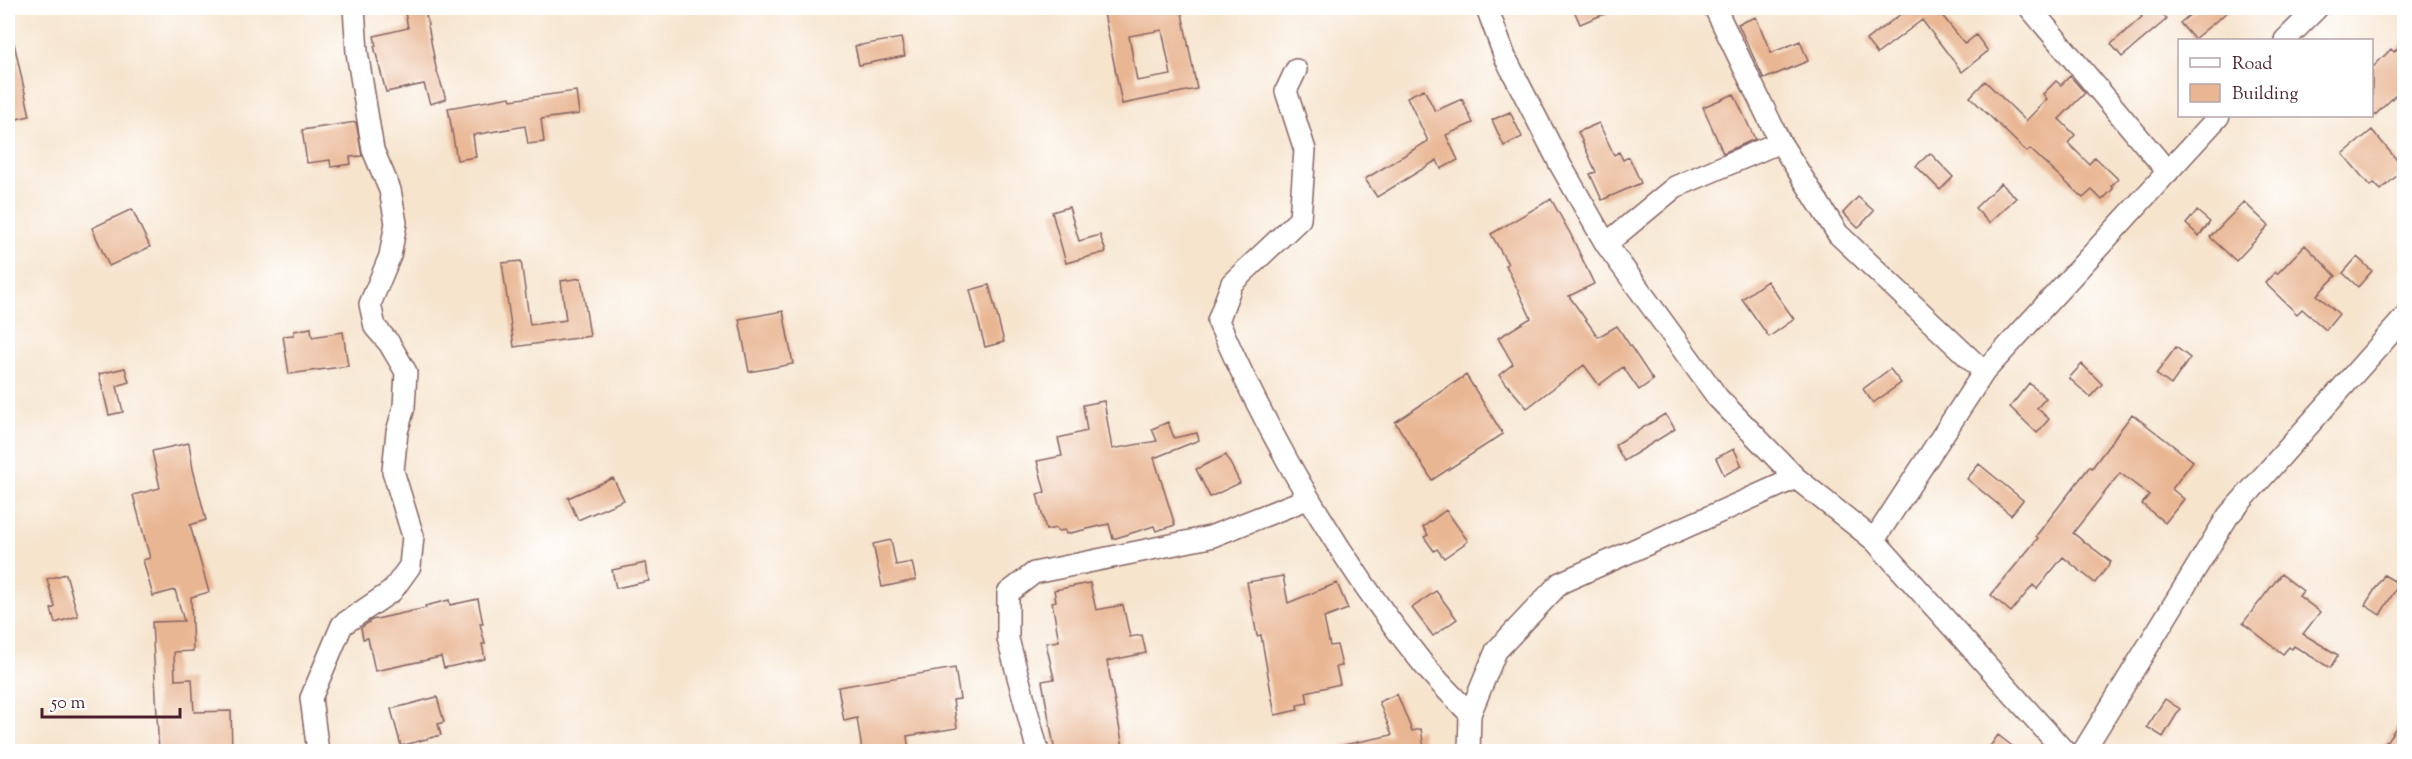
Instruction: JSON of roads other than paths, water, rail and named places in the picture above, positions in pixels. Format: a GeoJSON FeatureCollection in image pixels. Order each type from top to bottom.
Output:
{"type":"FeatureCollection","features":[{"type":"Feature","properties":{"kind":"street"},"geometry":{"type":"LineString","coordinates":[[318,752],[311,698],[342,625],[392,591],[410,566],[413,536],[393,471],[397,432],[404,407],[406,372],[389,343],[375,327],[370,304],[390,256],[396,223],[390,189],[373,150],[357,52],[354,8]]}},
{"type":"Feature","properties":{"kind":"street"},"geometry":{"type":"LineString","coordinates":[[1487,8],[1505,57],[1561,166],[1606,243],[1718,398],[1796,478],[1874,540],[2065,752]]}},
{"type":"Feature","properties":{"kind":"street"},"geometry":{"type":"LineString","coordinates":[[1715,8],[1780,142],[1838,234],[1983,372]]}},
{"type":"Feature","properties":{"kind":"street"},"geometry":{"type":"LineString","coordinates":[[2030,8],[2168,172]]}},
{"type":"Feature","properties":{"kind":"street"},"geometry":{"type":"LineString","coordinates":[[2286,39],[2317,8]]}},
{"type":"Feature","properties":{"kind":"street"},"geometry":{"type":"LineString","coordinates":[[1296,70],[1286,91],[1305,150],[1300,219],[1232,283],[1218,321],[1247,386],[1307,499],[1342,552],[1421,661],[1470,714]]}},
{"type":"Feature","properties":{"kind":"street"},"geometry":{"type":"LineString","coordinates":[[1874,540],[1983,372],[2218,117]]}},
{"type":"Feature","properties":{"kind":"street"},"geometry":{"type":"LineString","coordinates":[[1606,243],[1675,187],[1780,142]]}},
{"type":"Feature","properties":{"kind":"street"},"geometry":{"type":"LineString","coordinates":[[2084,752],[2228,516],[2404,318]]}},
{"type":"Feature","properties":{"kind":"street"},"geometry":{"type":"LineString","coordinates":[[1469,752],[1470,714],[1496,651],[1560,583],[1796,478]]}},
{"type":"Feature","properties":{"kind":"street"},"geometry":{"type":"LineString","coordinates":[[1038,752],[1008,639],[1008,592],[1034,573],[1210,537],[1307,499]]}}]}
